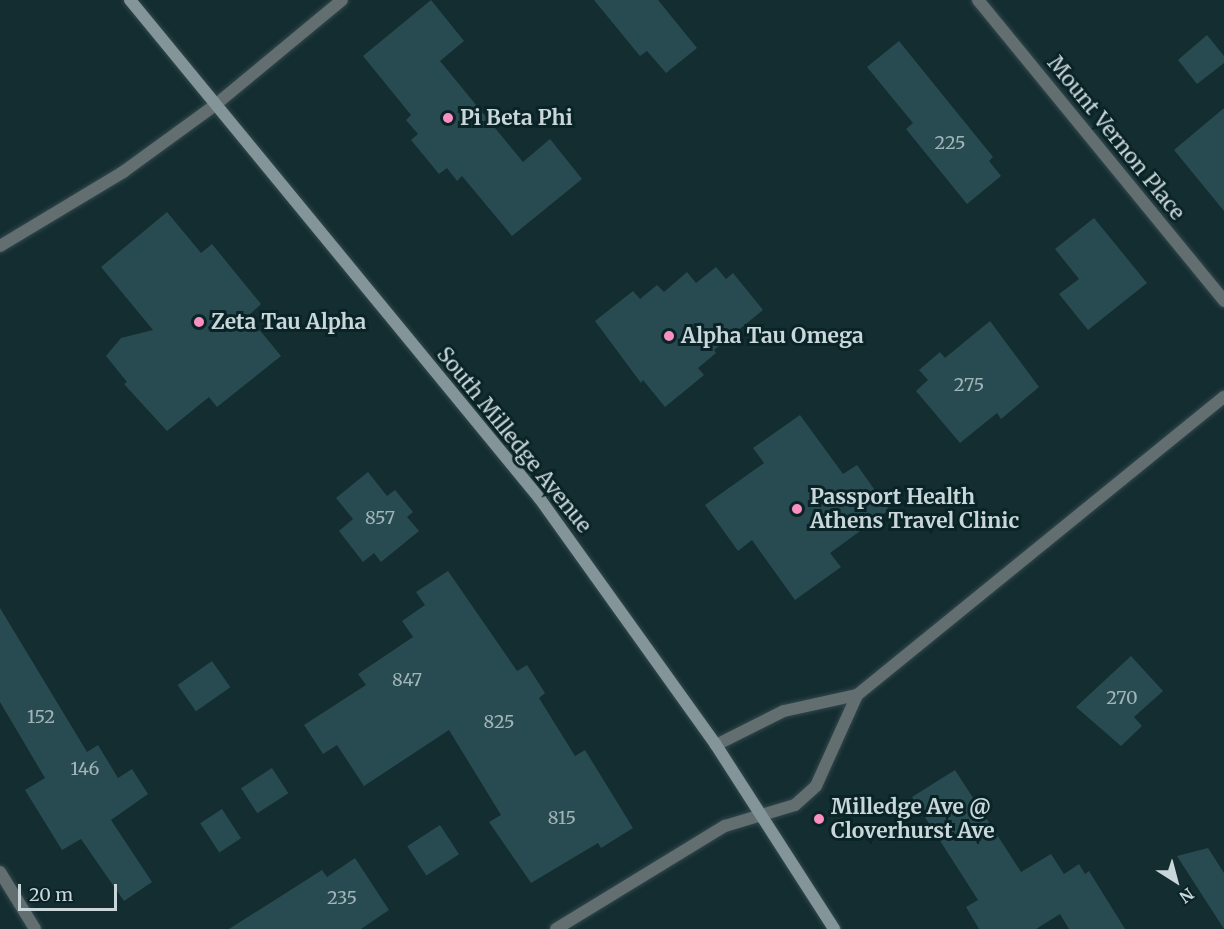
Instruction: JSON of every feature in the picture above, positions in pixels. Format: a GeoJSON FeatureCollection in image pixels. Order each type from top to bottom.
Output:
{"type":"FeatureCollection","features":[{"type":"Feature","properties":{"kind":"main road","name":"South Milledge Avenue"},"geometry":{"type":"LineString","coordinates":[[130,0],[214,106],[540,499],[716,745],[834,929]]}},
{"type":"Feature","properties":{"kind":"street"},"geometry":{"type":"LineString","coordinates":[[0,246],[123,172],[214,106],[342,0]]}},
{"type":"Feature","properties":{"kind":"street","name":"Mount Vernon Place"},"geometry":{"type":"LineString","coordinates":[[978,0],[1224,301]]}},
{"type":"Feature","properties":{"kind":"street"},"geometry":{"type":"LineString","coordinates":[[556,929],[725,826],[795,805],[816,786],[857,696],[1224,397]]}},
{"type":"Feature","properties":{"kind":"street"},"geometry":{"type":"LineString","coordinates":[[716,745],[783,711],[857,696]]}},
{"type":"Feature","properties":{"kind":"street"},"geometry":{"type":"LineString","coordinates":[[0,872],[35,929]]}},
{"type":"Feature","properties":{"kind":"building","name":"Pi Beta Phi"},"geometry":{"type":"Polygon","coordinates":[[[431,0],[464,41],[440,61],[523,162],[550,139],[582,179],[512,236],[462,176],[457,181],[447,168],[439,174],[411,140],[418,134],[406,120],[411,115],[363,56],[431,0]]]}},
{"type":"Feature","properties":{"kind":"building"},"geometry":{"type":"Polygon","coordinates":[[[594,0],[658,0],[697,48],[666,73],[647,51],[640,56],[594,0]]]}},
{"type":"Feature","properties":{"kind":"building"},"geometry":{"type":"Polygon","coordinates":[[[1207,35],[1224,56],[1224,63],[1197,84],[1178,60],[1207,35]]]}},
{"type":"Feature","properties":{"kind":"building"},"geometry":{"type":"Polygon","coordinates":[[[899,41],[993,157],[989,161],[1001,176],[967,204],[906,129],[913,123],[867,67],[899,41]]]}},
{"type":"Feature","properties":{"kind":"building"},"geometry":{"type":"Polygon","coordinates":[[[1224,108],[1224,211],[1174,150],[1224,108]]]}},
{"type":"Feature","properties":{"kind":"building","name":"Zeta Tau Alpha"},"geometry":{"type":"Polygon","coordinates":[[[167,212],[201,253],[212,244],[261,304],[248,316],[281,356],[217,407],[209,397],[167,431],[124,384],[127,382],[106,356],[121,338],[153,330],[101,267],[167,212]]]}},
{"type":"Feature","properties":{"kind":"building"},"geometry":{"type":"Polygon","coordinates":[[[1094,218],[1147,283],[1088,330],[1059,294],[1079,279],[1055,249],[1094,218]]]}},
{"type":"Feature","properties":{"kind":"building","name":"Alpha Tau Omega"},"geometry":{"type":"Polygon","coordinates":[[[716,267],[726,279],[733,273],[763,310],[714,350],[716,353],[698,368],[704,375],[665,407],[643,380],[641,383],[595,321],[633,291],[640,299],[657,285],[664,292],[687,272],[696,283],[716,267]]]}},
{"type":"Feature","properties":{"kind":"building"},"geometry":{"type":"Polygon","coordinates":[[[990,321],[1039,387],[1001,419],[997,413],[960,443],[916,391],[928,380],[919,370],[940,352],[945,358],[990,321]]]}},
{"type":"Feature","properties":{"kind":"building"},"geometry":{"type":"Polygon","coordinates":[[[800,415],[843,474],[857,465],[889,510],[830,553],[841,567],[795,600],[752,540],[738,551],[705,505],[764,463],[753,448],[800,415]]]}},
{"type":"Feature","properties":{"kind":"building"},"geometry":{"type":"Polygon","coordinates":[[[368,472],[387,496],[395,490],[413,512],[407,517],[419,531],[381,562],[374,553],[363,562],[339,531],[353,519],[336,498],[368,472]]]}},
{"type":"Feature","properties":{"kind":"building"},"geometry":{"type":"Polygon","coordinates":[[[448,571],[517,671],[527,665],[545,693],[539,698],[575,756],[585,750],[633,828],[601,848],[598,843],[531,883],[489,822],[501,815],[449,730],[364,786],[337,745],[323,754],[304,725],[366,685],[358,674],[413,637],[402,621],[425,605],[416,592],[448,571]]]}},
{"type":"Feature","properties":{"kind":"building"},"geometry":{"type":"Polygon","coordinates":[[[0,608],[87,752],[98,745],[118,778],[132,769],[148,794],[111,820],[152,882],[124,901],[81,839],[62,850],[25,790],[45,778],[0,702],[0,608]]]}},
{"type":"Feature","properties":{"kind":"building"},"geometry":{"type":"Polygon","coordinates":[[[1131,656],[1163,691],[1134,717],[1142,726],[1121,746],[1076,707],[1131,656]]]}},
{"type":"Feature","properties":{"kind":"building"},"geometry":{"type":"Polygon","coordinates":[[[212,661],[230,687],[196,711],[178,685],[212,661]]]}},
{"type":"Feature","properties":{"kind":"building"},"geometry":{"type":"Polygon","coordinates":[[[272,768],[288,793],[257,813],[241,788],[272,768]]]}},
{"type":"Feature","properties":{"kind":"building"},"geometry":{"type":"Polygon","coordinates":[[[955,770],[1021,872],[1051,854],[1064,874],[1079,864],[1085,874],[1089,871],[1125,929],[1069,929],[1060,914],[1036,929],[979,929],[966,907],[978,900],[912,797],[955,770]]]}},
{"type":"Feature","properties":{"kind":"building"},"geometry":{"type":"Polygon","coordinates":[[[222,809],[241,838],[219,853],[200,823],[222,809]]]}},
{"type":"Feature","properties":{"kind":"building"},"geometry":{"type":"Polygon","coordinates":[[[440,825],[459,854],[426,876],[407,846],[440,825]]]}},
{"type":"Feature","properties":{"kind":"building"},"geometry":{"type":"Polygon","coordinates":[[[1208,848],[1224,873],[1224,929],[1177,856],[1208,848]]]}},
{"type":"Feature","properties":{"kind":"building"},"geometry":{"type":"Polygon","coordinates":[[[355,858],[389,910],[361,929],[229,929],[322,870],[327,877],[355,858]]]}},
{"type":"Feature","properties":{"kind":"place","name":"Pi Beta Phi"},"geometry":{"type":"Point","coordinates":[448,118]}},
{"type":"Feature","properties":{"kind":"place","name":"Zeta Tau Alpha"},"geometry":{"type":"Point","coordinates":[199,322]}},
{"type":"Feature","properties":{"kind":"place","name":"Alpha Tau Omega"},"geometry":{"type":"Point","coordinates":[669,336]}},
{"type":"Feature","properties":{"kind":"place","name":"Passport Health Athens Travel Clinic"},"geometry":{"type":"Point","coordinates":[797,509]}},
{"type":"Feature","properties":{"kind":"place","name":"Milledge Ave @ Cloverhurst Ave"},"geometry":{"type":"Point","coordinates":[819,819]}}]}
